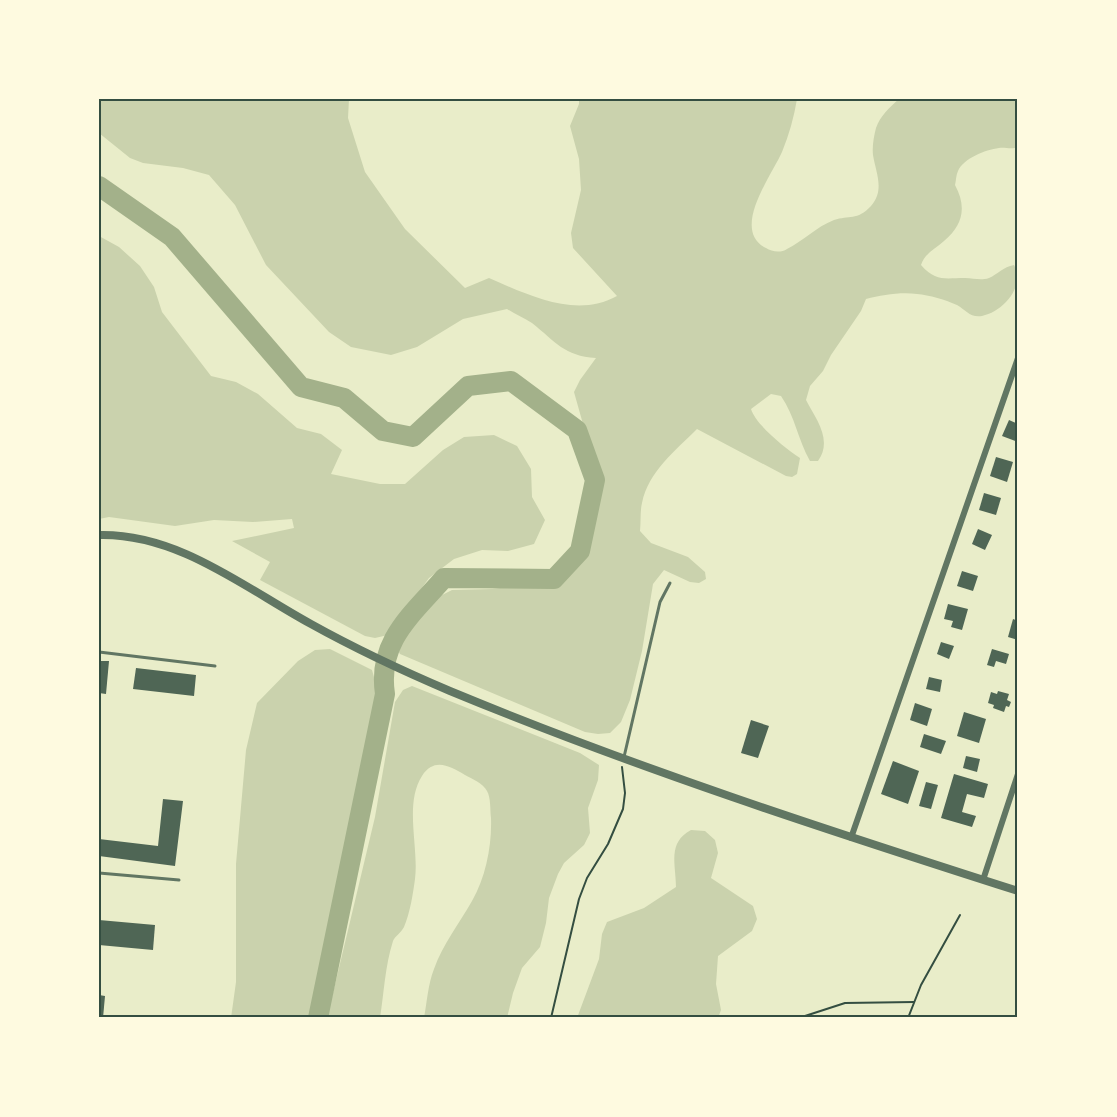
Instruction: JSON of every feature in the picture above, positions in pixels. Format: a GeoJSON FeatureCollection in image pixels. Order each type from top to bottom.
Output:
{"type":"FeatureCollection","features":[{"type":"Feature","properties":{"kind":"street"},"geometry":{"type":"LineString","coordinates":[[851,838],[1018,360]]}},
{"type":"Feature","properties":{"kind":"street"},"geometry":{"type":"LineString","coordinates":[[99,535],[127,536],[195,557],[312,625],[401,670],[452,692],[624,758],[851,838],[1018,891]]}},
{"type":"Feature","properties":{"kind":"street"},"geometry":{"type":"LineString","coordinates":[[983,880],[1018,774]]}},
{"type":"Feature","properties":{"kind":"lane"},"geometry":{"type":"LineString","coordinates":[[624,758],[658,612],[669,583]]}},
{"type":"Feature","properties":{"kind":"lane"},"geometry":{"type":"LineString","coordinates":[[99,652],[215,666]]}},
{"type":"Feature","properties":{"kind":"lane"},"geometry":{"type":"LineString","coordinates":[[99,873],[179,880]]}},
{"type":"Feature","properties":{"kind":"path"},"geometry":{"type":"LineString","coordinates":[[551,1018],[579,899],[587,878],[608,844],[623,809],[625,793],[621,771],[624,758]]}},
{"type":"Feature","properties":{"kind":"path"},"geometry":{"type":"LineString","coordinates":[[908,1018],[921,985],[960,915]]}},
{"type":"Feature","properties":{"kind":"path"},"geometry":{"type":"LineString","coordinates":[[805,1016],[845,1003],[914,1002]]}},
{"type":"Feature","properties":{"kind":"green space"},"geometry":{"type":"Polygon","coordinates":[[[99,99],[349,99],[348,118],[365,172],[405,229],[465,288],[489,278],[552,302],[585,305],[601,303],[617,296],[573,248],[571,233],[581,190],[579,159],[570,126],[579,99],[797,99],[785,146],[763,188],[753,216],[752,229],[756,240],[776,252],[793,246],[827,223],[857,216],[871,206],[879,188],[873,152],[876,128],[883,116],[899,99],[1018,99],[1018,147],[999,148],[976,155],[961,166],[955,185],[962,208],[959,222],[950,235],[928,254],[921,265],[936,277],[980,279],[989,278],[1014,265],[1017,281],[1015,289],[1005,304],[990,314],[982,316],[974,316],[953,303],[911,293],[866,299],[861,311],[831,355],[823,371],[810,386],[806,400],[818,422],[824,445],[818,461],[810,461],[781,396],[771,394],[751,409],[765,429],[800,458],[797,474],[792,477],[786,476],[697,429],[672,453],[650,481],[645,492],[641,506],[640,531],[651,543],[688,557],[705,572],[706,579],[699,583],[690,582],[664,570],[653,584],[642,651],[630,700],[621,722],[610,733],[585,732],[400,654],[397,649],[417,616],[438,597],[452,590],[492,589],[557,581],[572,568],[590,544],[600,481],[598,461],[583,424],[574,392],[596,358],[568,351],[532,323],[507,309],[463,319],[417,347],[391,355],[351,347],[329,332],[266,265],[235,205],[209,175],[183,168],[143,163],[130,158],[99,133],[99,99]]]}},
{"type":"Feature","properties":{"kind":"green space"},"geometry":{"type":"Polygon","coordinates":[[[99,236],[119,247],[140,266],[154,287],[162,312],[211,376],[236,382],[258,394],[297,428],[321,434],[342,450],[331,474],[380,484],[405,484],[443,450],[464,437],[494,435],[517,446],[531,469],[532,497],[545,520],[534,544],[508,551],[482,550],[454,559],[429,578],[388,635],[375,638],[365,636],[260,580],[270,562],[232,541],[294,528],[292,519],[253,522],[214,520],[175,526],[109,517],[99,519],[99,236]]]}},
{"type":"Feature","properties":{"kind":"green space"},"geometry":{"type":"Polygon","coordinates":[[[330,649],[372,670],[376,684],[375,709],[311,1018],[231,1018],[236,982],[236,864],[246,750],[257,703],[298,661],[315,650],[330,649]]]}},
{"type":"Feature","properties":{"kind":"green space"},"geometry":{"type":"Polygon","coordinates":[[[412,686],[580,753],[599,765],[598,780],[588,808],[590,833],[584,845],[564,863],[558,874],[549,898],[540,947],[522,968],[507,1018],[424,1018],[430,981],[438,960],[481,882],[487,861],[491,828],[490,801],[485,788],[448,766],[437,765],[427,770],[422,776],[414,799],[415,879],[406,922],[394,939],[390,950],[380,1018],[327,1018],[375,817],[395,702],[403,690],[412,686]]]}},
{"type":"Feature","properties":{"kind":"green space"},"geometry":{"type":"Polygon","coordinates":[[[691,830],[705,831],[715,840],[718,853],[711,878],[753,906],[757,919],[752,931],[718,956],[716,984],[721,1010],[718,1018],[577,1018],[599,959],[602,934],[607,922],[644,908],[676,887],[674,855],[683,835],[691,830]]]}},
{"type":"Feature","properties":{"kind":"building"},"geometry":{"type":"Polygon","coordinates":[[[1009,420],[1018,424],[1018,442],[1002,436],[1009,420]]]}},
{"type":"Feature","properties":{"kind":"building"},"geometry":{"type":"Polygon","coordinates":[[[996,457],[1013,462],[1007,482],[990,476],[996,457]]]}},
{"type":"Feature","properties":{"kind":"building"},"geometry":{"type":"Polygon","coordinates":[[[984,493],[1001,498],[996,515],[979,510],[984,493]]]}},
{"type":"Feature","properties":{"kind":"building"},"geometry":{"type":"Polygon","coordinates":[[[978,529],[992,535],[985,550],[972,544],[978,529]]]}},
{"type":"Feature","properties":{"kind":"building"},"geometry":{"type":"Polygon","coordinates":[[[962,571],[978,576],[973,591],[957,586],[962,571]]]}},
{"type":"Feature","properties":{"kind":"building"},"geometry":{"type":"Polygon","coordinates":[[[948,604],[968,609],[962,630],[951,627],[953,621],[944,619],[948,604]]]}},
{"type":"Feature","properties":{"kind":"building"},"geometry":{"type":"Polygon","coordinates":[[[1013,619],[1018,621],[1018,640],[1008,637],[1013,619]]]}},
{"type":"Feature","properties":{"kind":"building"},"geometry":{"type":"Polygon","coordinates":[[[941,642],[954,646],[949,659],[937,654],[941,642]]]}},
{"type":"Feature","properties":{"kind":"building"},"geometry":{"type":"Polygon","coordinates":[[[992,649],[1009,654],[1006,664],[996,661],[994,667],[987,665],[992,649]]]}},
{"type":"Feature","properties":{"kind":"building"},"geometry":{"type":"Polygon","coordinates":[[[99,661],[109,661],[106,694],[99,693],[99,661]]]}},
{"type":"Feature","properties":{"kind":"building"},"geometry":{"type":"Polygon","coordinates":[[[136,668],[196,675],[194,696],[133,689],[136,668]]]}},
{"type":"Feature","properties":{"kind":"building"},"geometry":{"type":"Polygon","coordinates":[[[929,677],[942,680],[940,692],[926,689],[929,677]]]}},
{"type":"Feature","properties":{"kind":"building"},"geometry":{"type":"Polygon","coordinates":[[[998,691],[1009,694],[1007,700],[1011,702],[1009,707],[1006,706],[1004,712],[993,708],[994,705],[988,703],[991,692],[997,694],[998,691]]]}},
{"type":"Feature","properties":{"kind":"building"},"geometry":{"type":"Polygon","coordinates":[[[915,703],[932,709],[927,726],[910,720],[915,703]]]}},
{"type":"Feature","properties":{"kind":"building"},"geometry":{"type":"Polygon","coordinates":[[[964,712],[986,719],[979,743],[957,736],[964,712]]]}},
{"type":"Feature","properties":{"kind":"building"},"geometry":{"type":"Polygon","coordinates":[[[751,720],[769,726],[758,758],[741,753],[751,720]]]}},
{"type":"Feature","properties":{"kind":"building"},"geometry":{"type":"Polygon","coordinates":[[[924,734],[946,741],[941,754],[920,747],[924,734]]]}},
{"type":"Feature","properties":{"kind":"building"},"geometry":{"type":"Polygon","coordinates":[[[966,756],[980,759],[977,772],[963,768],[966,756]]]}},
{"type":"Feature","properties":{"kind":"building"},"geometry":{"type":"Polygon","coordinates":[[[893,761],[919,771],[908,804],[881,794],[893,761]]]}},
{"type":"Feature","properties":{"kind":"building"},"geometry":{"type":"Polygon","coordinates":[[[954,774],[988,784],[984,798],[967,794],[962,812],[976,816],[972,827],[941,818],[954,774]]]}},
{"type":"Feature","properties":{"kind":"building"},"geometry":{"type":"Polygon","coordinates":[[[926,782],[938,785],[931,809],[919,806],[926,782]]]}},
{"type":"Feature","properties":{"kind":"building"},"geometry":{"type":"Polygon","coordinates":[[[163,799],[183,801],[175,866],[99,856],[99,839],[158,846],[163,799]]]}},
{"type":"Feature","properties":{"kind":"building"},"geometry":{"type":"Polygon","coordinates":[[[99,920],[155,925],[153,950],[99,945],[99,920]]]}},
{"type":"Feature","properties":{"kind":"building"},"geometry":{"type":"Polygon","coordinates":[[[99,995],[105,996],[103,1018],[99,1017],[99,995]]]}},
{"type":"Feature","properties":{"kind":"waterway"},"geometry":{"type":"LineString","coordinates":[[99,186],[172,237],[301,387],[344,398],[383,431],[413,437],[468,386],[511,381],[577,430],[595,480],[580,551],[554,579],[444,578],[409,617],[392,644],[386,659],[385,694],[318,1018]]}}]}
